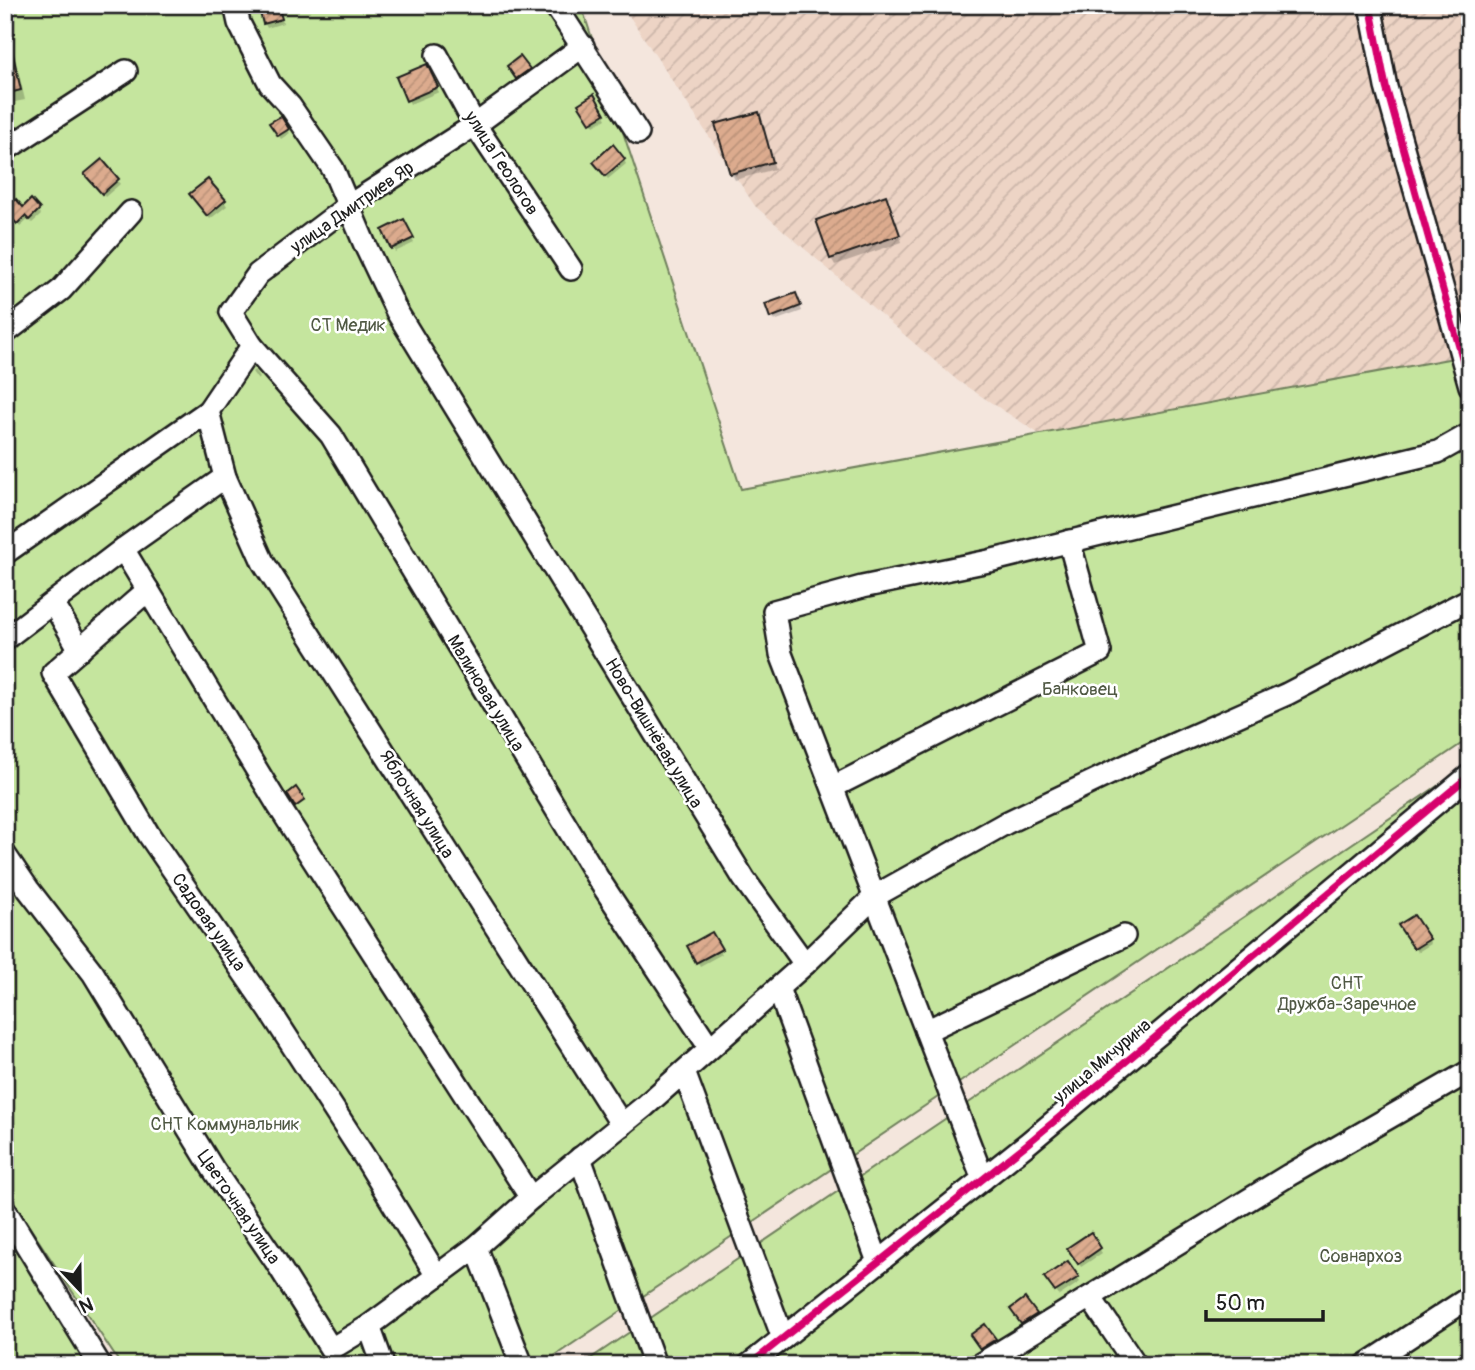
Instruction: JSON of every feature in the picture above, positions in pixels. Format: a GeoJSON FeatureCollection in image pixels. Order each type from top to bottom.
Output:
{"type":"FeatureCollection","features":[{"type":"Feature","properties":{"kind":"street","name":"Ново-Вишнёвая улица"},"geometry":{"type":"LineString","coordinates":[[235,5],[239,23],[270,84],[289,106],[333,169],[397,313],[744,880],[805,964]]}},
{"type":"Feature","properties":{"kind":"street"},"geometry":{"type":"LineString","coordinates":[[555,5],[638,133]]}},
{"type":"Feature","properties":{"kind":"street"},"geometry":{"type":"LineString","coordinates":[[1370,5],[1386,87],[1470,386]]}},
{"type":"Feature","properties":{"kind":"street","name":"улица Дмитриев Яр"},"geometry":{"type":"LineString","coordinates":[[252,346],[231,312],[258,274],[348,206],[475,125],[583,46]]}},
{"type":"Feature","properties":{"kind":"street","name":"улица Геологов"},"geometry":{"type":"LineString","coordinates":[[437,55],[475,125],[571,269]]}},
{"type":"Feature","properties":{"kind":"street"},"geometry":{"type":"LineString","coordinates":[[5,150],[126,71]]}},
{"type":"Feature","properties":{"kind":"street"},"geometry":{"type":"LineString","coordinates":[[5,333],[61,290],[131,212]]}},
{"type":"Feature","properties":{"kind":"street"},"geometry":{"type":"LineString","coordinates":[[5,553],[208,411],[252,346]]}},
{"type":"Feature","properties":{"kind":"street","name":"Малиновая улица"},"geometry":{"type":"LineString","coordinates":[[252,346],[331,435],[597,877],[710,1048]]}},
{"type":"Feature","properties":{"kind":"street"},"geometry":{"type":"LineString","coordinates":[[5,639],[123,549],[225,477],[208,411]]}},
{"type":"Feature","properties":{"kind":"street"},"geometry":{"type":"LineString","coordinates":[[982,1179],[781,654],[774,611],[862,587],[989,561],[1438,452],[1470,434]]}},
{"type":"Feature","properties":{"kind":"street","name":"Яблочная улица"},"geometry":{"type":"LineString","coordinates":[[225,477],[263,562],[622,1125]]}},
{"type":"Feature","properties":{"kind":"street"},"geometry":{"type":"LineString","coordinates":[[833,787],[1100,652],[1069,541]]}},
{"type":"Feature","properties":{"kind":"street"},"geometry":{"type":"LineString","coordinates":[[123,549],[306,849],[531,1198]]}},
{"type":"Feature","properties":{"kind":"street","name":"Садовая улица"},"geometry":{"type":"LineString","coordinates":[[148,590],[52,673],[149,835],[270,1011],[369,1164],[437,1276]]}},
{"type":"Feature","properties":{"kind":"street"},"geometry":{"type":"LineString","coordinates":[[383,1365],[369,1326],[476,1247],[531,1198],[622,1125],[805,964],[875,896],[1006,823],[1287,694],[1470,599]]}},
{"type":"Feature","properties":{"kind":"street"},"geometry":{"type":"LineString","coordinates":[[53,603],[80,649]]}},
{"type":"Feature","properties":{"kind":"street","name":"улица Мичурина"},"geometry":{"type":"LineString","coordinates":[[749,1365],[982,1179],[1470,775]]}},
{"type":"Feature","properties":{"kind":"street","name":"Цветочная улица"},"geometry":{"type":"LineString","coordinates":[[5,855],[93,973],[213,1169],[331,1349],[369,1326]]}},
{"type":"Feature","properties":{"kind":"street"},"geometry":{"type":"LineString","coordinates":[[926,1031],[1124,936]]}},
{"type":"Feature","properties":{"kind":"street"},"geometry":{"type":"LineString","coordinates":[[778,988],[878,1262]]}},
{"type":"Feature","properties":{"kind":"street"},"geometry":{"type":"LineString","coordinates":[[979,1365],[1290,1175],[1470,1071]]}},
{"type":"Feature","properties":{"kind":"street"},"geometry":{"type":"LineString","coordinates":[[684,1072],[783,1338]]}},
{"type":"Feature","properties":{"kind":"street"},"geometry":{"type":"LineString","coordinates":[[580,1158],[655,1365]]}},
{"type":"Feature","properties":{"kind":"street"},"geometry":{"type":"LineString","coordinates":[[5,1210],[100,1365]]}},
{"type":"Feature","properties":{"kind":"street"},"geometry":{"type":"LineString","coordinates":[[476,1247],[522,1365]]}},
{"type":"Feature","properties":{"kind":"street"},"geometry":{"type":"LineString","coordinates":[[1090,1297],[1136,1365]]}},
{"type":"Feature","properties":{"kind":"street"},"geometry":{"type":"LineString","coordinates":[[1366,1365],[1470,1297]]}},
{"type":"Feature","properties":{"kind":"shaded area"},"geometry":{"type":"Polygon","coordinates":[[[622,5],[1470,5],[1470,405],[1142,501],[958,381],[755,206],[622,5]]]}},
{"type":"Feature","properties":{"kind":"green space"},"geometry":{"type":"Polygon","coordinates":[[[5,5],[581,5],[741,489],[1470,355],[1470,738],[541,1365],[327,1365],[439,1268],[312,1365],[121,1365],[5,1190],[5,5]]]}},
{"type":"Feature","properties":{"kind":"green space","name":"СНТ Дружба-Заречное"},"geometry":{"type":"Polygon","coordinates":[[[1470,764],[1470,1365],[581,1365],[1470,764]]]}},
{"type":"Feature","properties":{"kind":"green space"},"geometry":{"type":"Polygon","coordinates":[[[5,1209],[103,1365],[5,1365],[5,1209]]]}},
{"type":"Feature","properties":{"kind":"building"},"geometry":{"type":"Polygon","coordinates":[[[258,5],[278,5],[282,19],[263,24],[258,5]]]}},
{"type":"Feature","properties":{"kind":"building"},"geometry":{"type":"Polygon","coordinates":[[[10,42],[21,90],[5,94],[5,43],[10,42]]]}},
{"type":"Feature","properties":{"kind":"building"},"geometry":{"type":"Polygon","coordinates":[[[520,56],[530,69],[516,79],[507,66],[520,56]]]}},
{"type":"Feature","properties":{"kind":"building"},"geometry":{"type":"Polygon","coordinates":[[[427,64],[438,87],[406,101],[396,77],[427,64]]]}},
{"type":"Feature","properties":{"kind":"building"},"geometry":{"type":"Polygon","coordinates":[[[594,94],[605,114],[590,123],[578,104],[594,94]]]}},
{"type":"Feature","properties":{"kind":"building"},"geometry":{"type":"Polygon","coordinates":[[[759,112],[773,162],[730,174],[715,124],[759,112]]]}},
{"type":"Feature","properties":{"kind":"building"},"geometry":{"type":"Polygon","coordinates":[[[281,116],[289,129],[278,136],[269,123],[281,116]]]}},
{"type":"Feature","properties":{"kind":"building"},"geometry":{"type":"Polygon","coordinates":[[[613,144],[625,159],[605,176],[593,162],[613,144]]]}},
{"type":"Feature","properties":{"kind":"building"},"geometry":{"type":"Polygon","coordinates":[[[102,159],[119,179],[102,194],[84,174],[102,159]]]}},
{"type":"Feature","properties":{"kind":"building"},"geometry":{"type":"Polygon","coordinates":[[[208,179],[226,200],[207,216],[189,194],[208,179]]]}},
{"type":"Feature","properties":{"kind":"building"},"geometry":{"type":"Polygon","coordinates":[[[886,195],[900,235],[830,259],[816,220],[886,195]]]}},
{"type":"Feature","properties":{"kind":"building"},"geometry":{"type":"Polygon","coordinates":[[[16,199],[23,207],[31,199],[40,209],[29,220],[25,216],[17,224],[5,211],[16,199]]]}},
{"type":"Feature","properties":{"kind":"building"},"geometry":{"type":"Polygon","coordinates":[[[404,219],[414,238],[391,249],[382,230],[404,219]]]}},
{"type":"Feature","properties":{"kind":"building"},"geometry":{"type":"Polygon","coordinates":[[[796,293],[801,306],[770,318],[765,304],[796,293]]]}},
{"type":"Feature","properties":{"kind":"building"},"geometry":{"type":"Polygon","coordinates":[[[296,787],[305,800],[295,807],[287,794],[296,787]]]}},
{"type":"Feature","properties":{"kind":"building"},"geometry":{"type":"Polygon","coordinates":[[[1414,915],[1430,939],[1414,949],[1398,925],[1414,915]]]}},
{"type":"Feature","properties":{"kind":"building"},"geometry":{"type":"Polygon","coordinates":[[[712,932],[722,949],[696,963],[687,946],[712,932]]]}},
{"type":"Feature","properties":{"kind":"building"},"geometry":{"type":"Polygon","coordinates":[[[1091,1232],[1101,1248],[1078,1264],[1067,1248],[1091,1232]]]}},
{"type":"Feature","properties":{"kind":"building"},"geometry":{"type":"Polygon","coordinates":[[[1068,1261],[1079,1277],[1055,1292],[1044,1277],[1068,1261]]]}},
{"type":"Feature","properties":{"kind":"building"},"geometry":{"type":"Polygon","coordinates":[[[1025,1298],[1037,1314],[1021,1324],[1010,1309],[1025,1298]]]}},
{"type":"Feature","properties":{"kind":"building"},"geometry":{"type":"Polygon","coordinates":[[[985,1324],[996,1339],[980,1349],[970,1335],[985,1324]]]}},
{"type":"Feature","properties":{"kind":"cycle path"},"geometry":{"type":"LineString","coordinates":[[1370,5],[1386,87],[1470,386]]}},
{"type":"Feature","properties":{"kind":"cycle path"},"geometry":{"type":"LineString","coordinates":[[749,1365],[1027,1144],[1470,775]]}},
{"type":"Feature","properties":{"kind":"park label","name":"СТ Медик"},"geometry":{"type":"Point","coordinates":[348,325]}},
{"type":"Feature","properties":{"kind":"park label","name":"Банковец"},"geometry":{"type":"Point","coordinates":[1080,689]}},
{"type":"Feature","properties":{"kind":"park label","name":"СНТ Коммунальник"},"geometry":{"type":"Point","coordinates":[225,1124]}},
{"type":"Feature","properties":{"kind":"park label","name":"Совнархоз"},"geometry":{"type":"Point","coordinates":[1361,1256]}}]}
